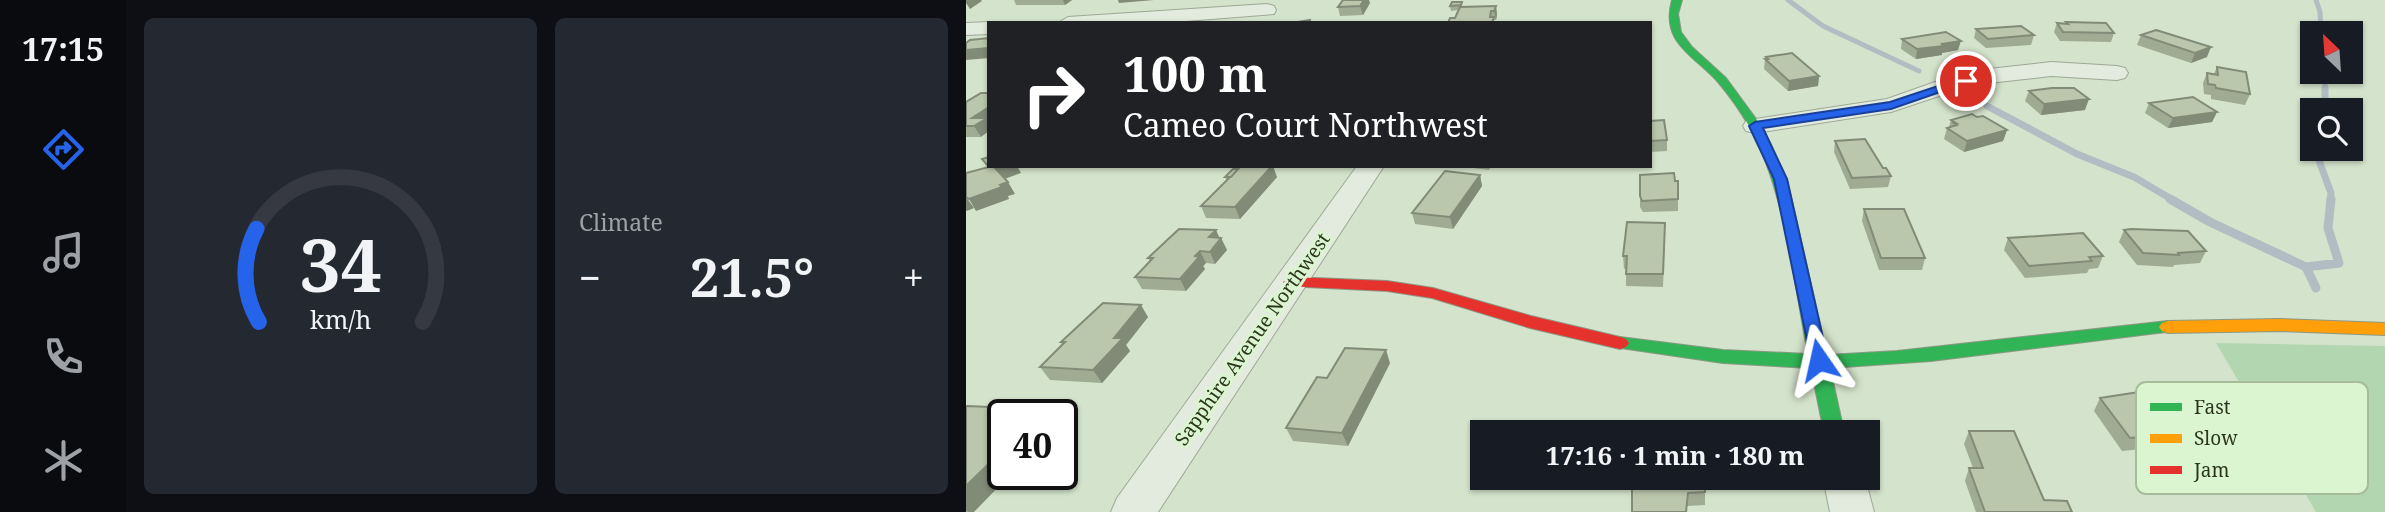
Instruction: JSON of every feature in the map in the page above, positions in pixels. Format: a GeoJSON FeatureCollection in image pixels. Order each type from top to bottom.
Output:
{"type":"FeatureCollection","features":[{"type":"Feature","properties":{"kind":"street"},"geometry":{"type":"LineString","coordinates":[[1677,0],[1673,15],[1676,32],[1688,49],[1722,80],[1755,126],[1780,179],[1832,420]]}},
{"type":"Feature","properties":{"kind":"street"},"geometry":{"type":"LineString","coordinates":[[1099,21],[1267,10]]}},
{"type":"Feature","properties":{"kind":"street"},"geometry":{"type":"LineString","coordinates":[[966,29],[987,28]]}},
{"type":"Feature","properties":{"kind":"street"},"geometry":{"type":"LineString","coordinates":[[1755,126],[1891,106],[1943,87],[1989,76],[2051,69],[2117,73]]}},
{"type":"Feature","properties":{"kind":"street","name":"Sapphire Avenue Northwest"},"geometry":{"type":"LineString","coordinates":[[1133,512],[1370,168]]}},
{"type":"Feature","properties":{"kind":"street"},"geometry":{"type":"LineString","coordinates":[[1291,282],[1416,289],[1474,301],[1528,321],[1592,337],[1665,350],[1747,358],[1819,360],[1913,357],[2099,331],[2165,326],[2249,324],[2385,329]]}},
{"type":"Feature","properties":{"kind":"street"},"geometry":{"type":"LineString","coordinates":[[1847,490],[1852,512]]}},
{"type":"Feature","properties":{"kind":"green space"},"geometry":{"type":"Polygon","coordinates":[[[2216,343],[2385,346],[2385,512],[2316,512],[2305,494],[2368,494],[2368,382],[2239,382],[2216,343]]]}},
{"type":"Feature","properties":{"kind":"building"},"geometry":{"type":"Polygon","coordinates":[[[1343,0],[1364,0],[1360,6],[1338,7],[1343,0]]]}},
{"type":"Feature","properties":{"kind":"building"},"geometry":{"type":"Polygon","coordinates":[[[1452,2],[1462,2],[1461,5],[1450,6],[1452,2]]]}},
{"type":"Feature","properties":{"kind":"building"},"geometry":{"type":"Polygon","coordinates":[[[1496,6],[1494,11],[1491,11],[1493,21],[1449,21],[1450,18],[1455,18],[1460,7],[1496,6]]]}},
{"type":"Feature","properties":{"kind":"building"},"geometry":{"type":"Polygon","coordinates":[[[2066,22],[2106,23],[2114,33],[2063,32],[2057,23],[2068,24],[2066,22]]]}},
{"type":"Feature","properties":{"kind":"building"},"geometry":{"type":"Polygon","coordinates":[[[2021,26],[2034,35],[1988,39],[1976,29],[2021,26]]]}},
{"type":"Feature","properties":{"kind":"building"},"geometry":{"type":"Polygon","coordinates":[[[2156,30],[2211,47],[2195,53],[2141,35],[2156,30]]]}},
{"type":"Feature","properties":{"kind":"building"},"geometry":{"type":"Polygon","coordinates":[[[1946,32],[1961,41],[1917,49],[1902,39],[1946,32]]]}},
{"type":"Feature","properties":{"kind":"building"},"geometry":{"type":"Polygon","coordinates":[[[987,38],[987,48],[966,50],[966,43],[987,38]]]}},
{"type":"Feature","properties":{"kind":"building"},"geometry":{"type":"Polygon","coordinates":[[[1792,53],[1819,76],[1789,81],[1765,59],[1792,53]]]}},
{"type":"Feature","properties":{"kind":"building"},"geometry":{"type":"Polygon","coordinates":[[[2217,67],[2246,72],[2250,94],[2208,84],[2207,73],[2218,75],[2217,67]]]}},
{"type":"Feature","properties":{"kind":"building"},"geometry":{"type":"Polygon","coordinates":[[[2074,88],[2089,99],[2044,104],[2029,91],[2074,88]]]}},
{"type":"Feature","properties":{"kind":"building"},"geometry":{"type":"Polygon","coordinates":[[[981,93],[987,93],[987,108],[972,118],[987,118],[974,126],[966,126],[966,102],[981,93]]]}},
{"type":"Feature","properties":{"kind":"building"},"geometry":{"type":"Polygon","coordinates":[[[2193,97],[2217,112],[2173,118],[2149,103],[2193,97]]]}},
{"type":"Feature","properties":{"kind":"building"},"geometry":{"type":"Polygon","coordinates":[[[1972,114],[1983,116],[2007,130],[1967,141],[1947,128],[1957,125],[1951,120],[1972,114]]]}},
{"type":"Feature","properties":{"kind":"building"},"geometry":{"type":"Polygon","coordinates":[[[1664,120],[1667,140],[1652,141],[1652,121],[1664,120]]]}},
{"type":"Feature","properties":{"kind":"building"},"geometry":{"type":"Polygon","coordinates":[[[1865,139],[1891,176],[1852,178],[1835,141],[1865,139]]]}},
{"type":"Feature","properties":{"kind":"building"},"geometry":{"type":"Polygon","coordinates":[[[995,168],[1008,182],[1000,185],[1002,187],[969,199],[966,197],[966,173],[995,168]]]}},
{"type":"Feature","properties":{"kind":"building"},"geometry":{"type":"Polygon","coordinates":[[[1239,168],[1270,168],[1235,207],[1201,206],[1239,168]]]}},
{"type":"Feature","properties":{"kind":"building"},"geometry":{"type":"Polygon","coordinates":[[[1233,169],[1238,169],[1231,177],[1225,177],[1233,169]]]}},
{"type":"Feature","properties":{"kind":"building"},"geometry":{"type":"Polygon","coordinates":[[[1445,171],[1480,175],[1450,217],[1412,213],[1445,171]]]}},
{"type":"Feature","properties":{"kind":"building"},"geometry":{"type":"Polygon","coordinates":[[[1674,173],[1675,181],[1678,181],[1678,199],[1642,201],[1640,175],[1674,173]]]}},
{"type":"Feature","properties":{"kind":"building"},"geometry":{"type":"Polygon","coordinates":[[[1864,209],[1904,209],[1925,258],[1881,258],[1864,209]]]}},
{"type":"Feature","properties":{"kind":"building"},"geometry":{"type":"Polygon","coordinates":[[[1627,222],[1665,223],[1663,274],[1626,274],[1627,256],[1623,256],[1627,222]]]}},
{"type":"Feature","properties":{"kind":"building"},"geometry":{"type":"Polygon","coordinates":[[[1179,229],[1216,230],[1209,237],[1221,238],[1210,252],[1200,251],[1195,256],[1199,257],[1180,279],[1135,277],[1153,258],[1148,258],[1179,229]]]}},
{"type":"Feature","properties":{"kind":"building"},"geometry":{"type":"Polygon","coordinates":[[[2124,230],[2188,231],[2206,251],[2178,253],[2179,255],[2143,253],[2124,230]]]}},
{"type":"Feature","properties":{"kind":"building"},"geometry":{"type":"Polygon","coordinates":[[[2083,233],[2103,256],[2089,257],[2092,261],[2029,266],[2008,238],[2083,233]]]}},
{"type":"Feature","properties":{"kind":"building"},"geometry":{"type":"Polygon","coordinates":[[[1103,303],[1141,305],[1114,338],[1123,338],[1093,370],[1040,367],[1065,342],[1061,342],[1103,303]]]}},
{"type":"Feature","properties":{"kind":"building"},"geometry":{"type":"Polygon","coordinates":[[[1345,348],[1386,350],[1342,433],[1286,428],[1317,377],[1327,378],[1345,348]]]}},
{"type":"Feature","properties":{"kind":"building"},"geometry":{"type":"Polygon","coordinates":[[[2136,392],[2136,438],[2130,438],[2100,398],[2136,392]]]}},
{"type":"Feature","properties":{"kind":"building"},"geometry":{"type":"Polygon","coordinates":[[[966,407],[987,407],[987,466],[966,486],[966,407]]]}},
{"type":"Feature","properties":{"kind":"building"},"geometry":{"type":"Polygon","coordinates":[[[1969,431],[2014,431],[2044,500],[2067,501],[2072,512],[1985,512],[1969,468],[1983,468],[1969,431]]]}},
{"type":"Feature","properties":{"kind":"building"},"geometry":{"type":"Polygon","coordinates":[[[1632,490],[1705,490],[1688,493],[1686,512],[1632,512],[1632,490]]]}},
{"type":"Feature","properties":{"kind":"waterway"},"geometry":{"type":"LineString","coordinates":[[1788,0],[1823,26],[1919,71]]}},
{"type":"Feature","properties":{"kind":"waterway"},"geometry":{"type":"LineString","coordinates":[[2316,0],[2320,21]]}},
{"type":"Feature","properties":{"kind":"waterway"},"geometry":{"type":"LineString","coordinates":[[2325,84],[2325,98]]}},
{"type":"Feature","properties":{"kind":"waterway"},"geometry":{"type":"LineString","coordinates":[[1987,106],[2077,154],[2134,177],[2173,200]]}},
{"type":"Feature","properties":{"kind":"waterway"},"geometry":{"type":"LineString","coordinates":[[2319,161],[2331,193],[2330,200]]}},
{"type":"Feature","properties":{"kind":"waterway"},"geometry":{"type":"LineString","coordinates":[[2170,199],[2210,222],[2306,267]]}},
{"type":"Feature","properties":{"kind":"waterway"},"geometry":{"type":"LineString","coordinates":[[2306,267],[2339,263],[2328,228],[2331,199]]}},
{"type":"Feature","properties":{"kind":"waterway"},"geometry":{"type":"LineString","coordinates":[[2306,267],[2316,288]]}},
{"type":"Feature","properties":{"kind":"traffic: fast"},"geometry":{"type":"LineString","coordinates":[[1677,0],[1673,14],[1676,32],[1688,49],[1722,80],[1755,126],[1780,179],[1831,420]]}},
{"type":"Feature","properties":{"kind":"traffic: fast"},"geometry":{"type":"LineString","coordinates":[[1620,343],[1723,357],[1828,361],[1931,355],[2168,327]]}},
{"type":"Feature","properties":{"kind":"traffic: slow"},"geometry":{"type":"LineString","coordinates":[[2168,327],[2279,325],[2385,329]]}},
{"type":"Feature","properties":{"kind":"traffic: jam"},"geometry":{"type":"LineString","coordinates":[[1291,282],[1387,286],[1433,293],[1530,322],[1620,343]]}},
{"type":"Feature","properties":{"kind":"route"},"geometry":{"type":"LineString","coordinates":[[1819,360],[1798,252],[1780,179],[1755,126],[1891,106],[1966,81]]}}]}
